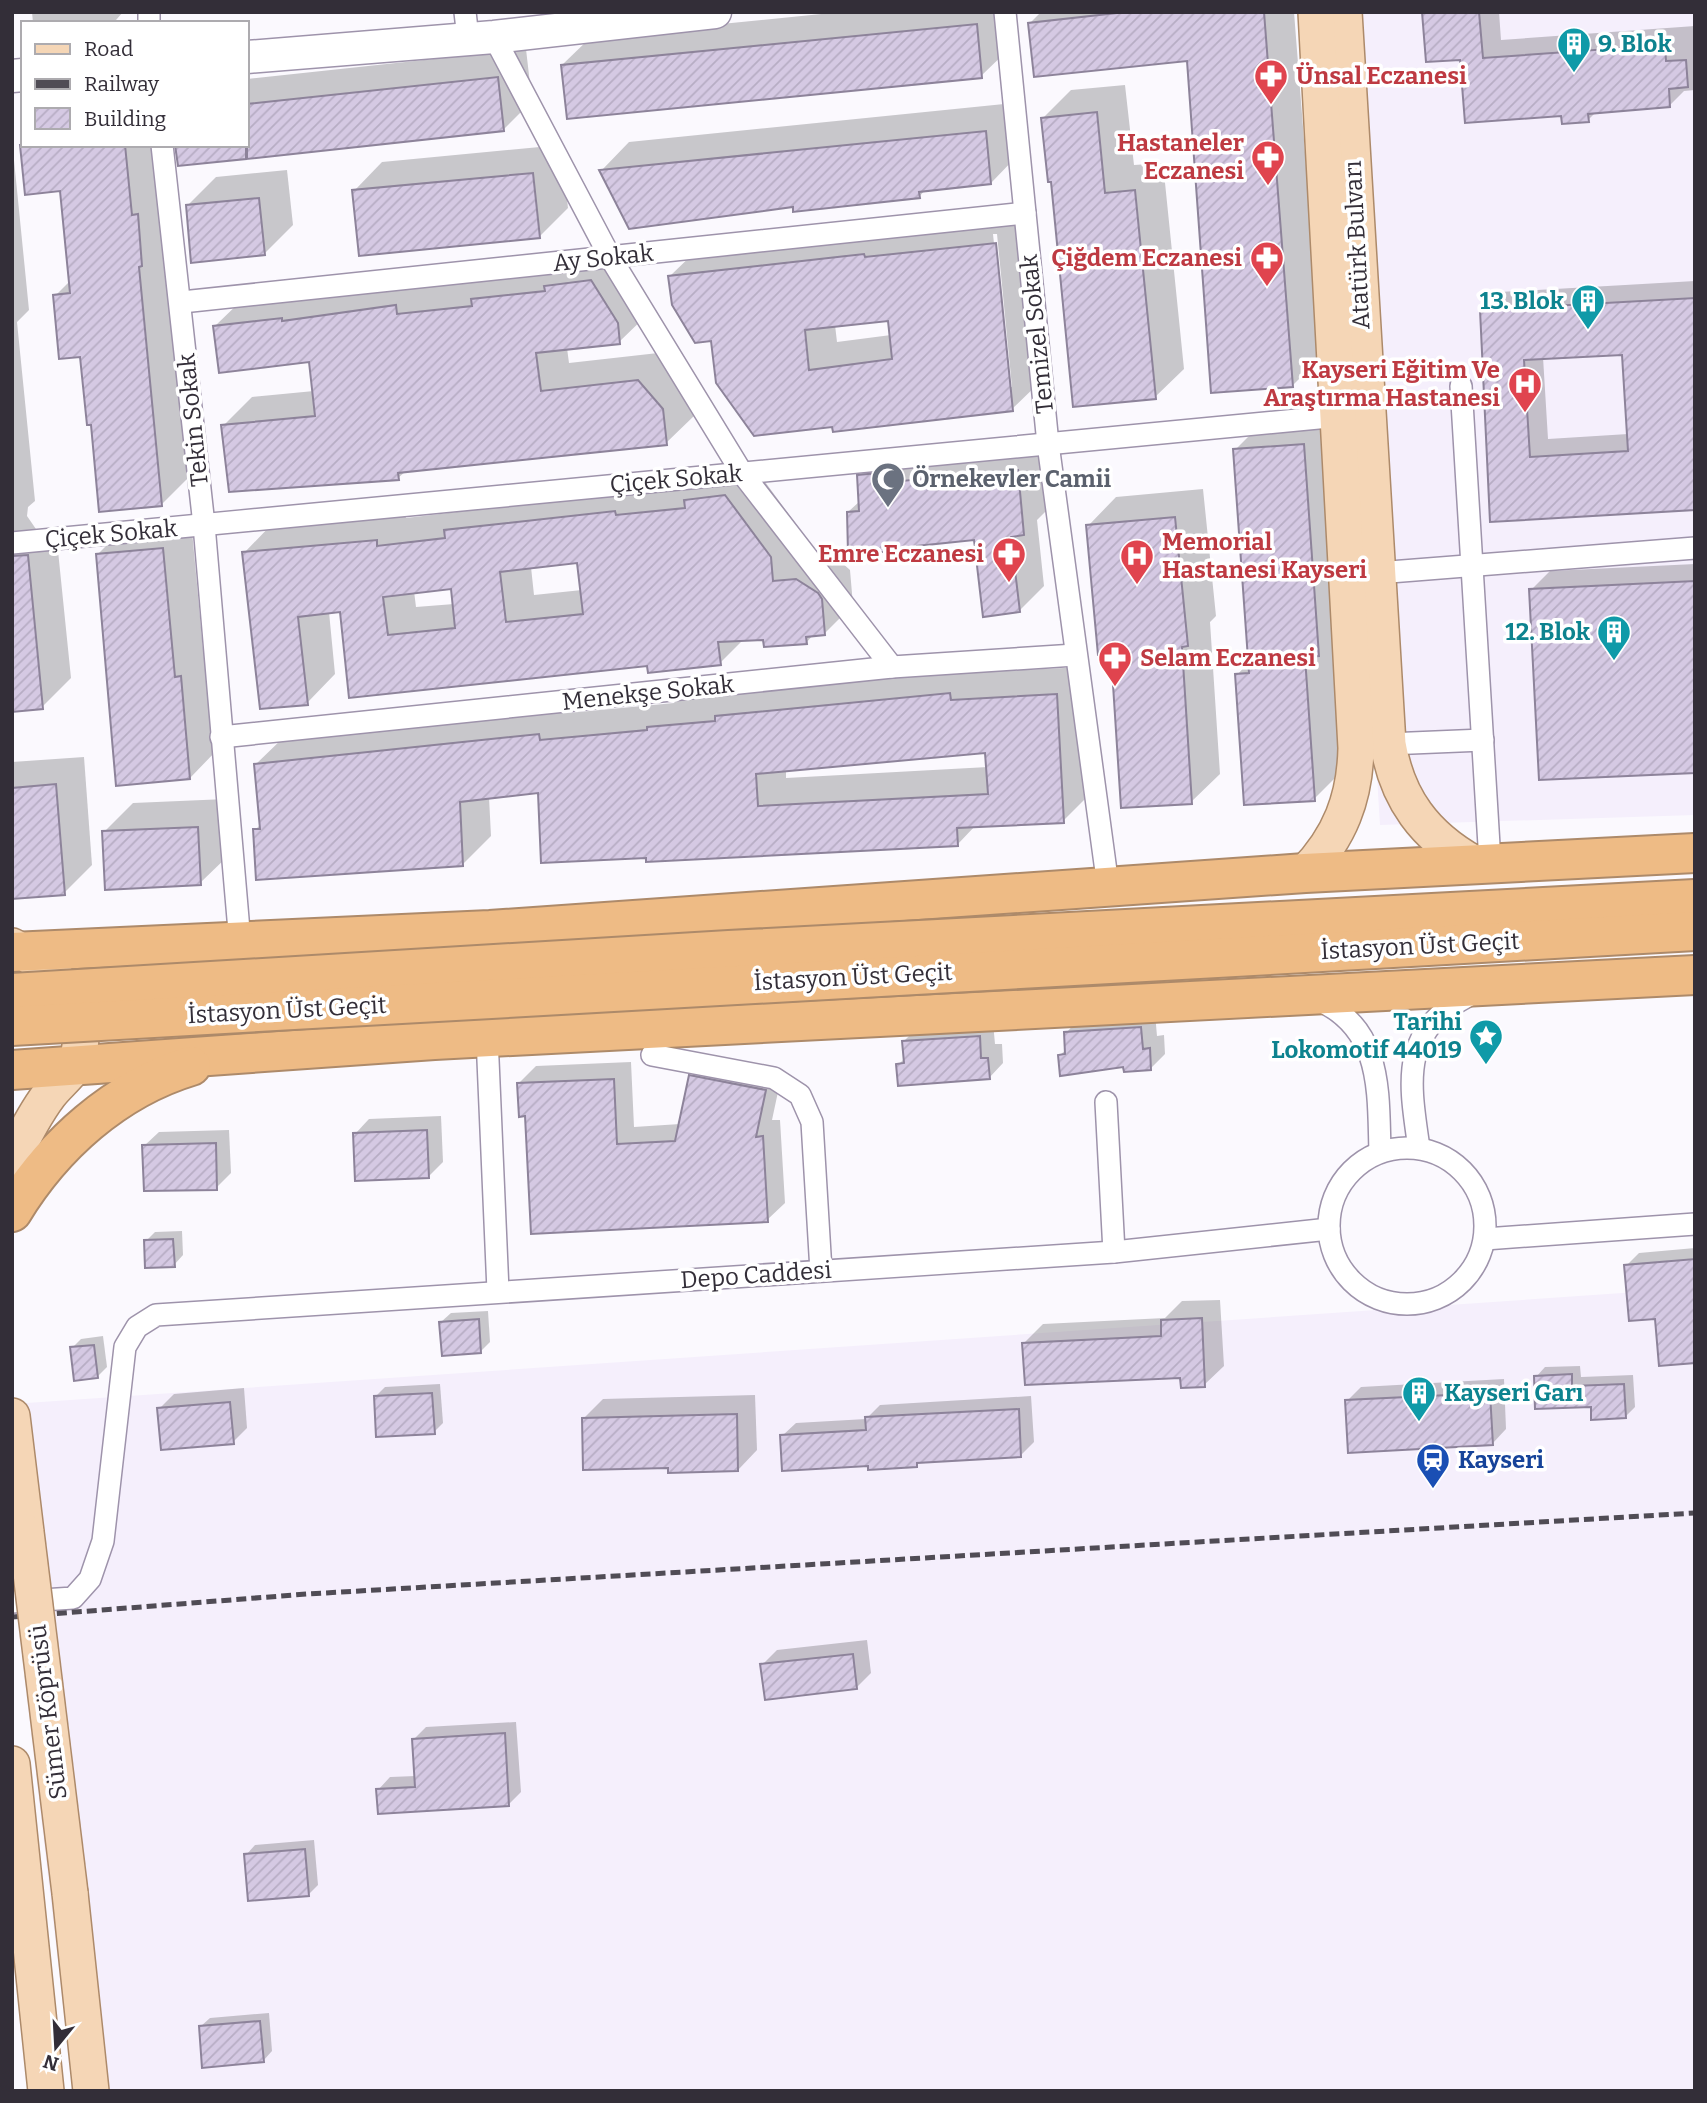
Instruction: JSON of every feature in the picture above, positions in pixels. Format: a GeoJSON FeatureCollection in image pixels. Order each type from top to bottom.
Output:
{"type":"FeatureCollection","features":[{"type":"Feature","properties":{"kind":"highway"},"geometry":{"type":"LineString","coordinates":[[16,950],[240,942],[696,918],[1305,873],[1695,853]]}},
{"type":"Feature","properties":{"kind":"highway"},"geometry":{"type":"LineString","coordinates":[[1612,856],[1596,862],[1574,879],[1567,891],[1561,917],[1566,945],[1574,957],[1596,975],[1613,979]]}},
{"type":"Feature","properties":{"kind":"highway"},"geometry":{"type":"LineString","coordinates":[[1482,863],[1510,876],[1527,896],[1535,920],[1535,934],[1526,960],[1506,979],[1494,985]]}},
{"type":"Feature","properties":{"kind":"highway"},"geometry":{"type":"LineString","coordinates":[[1305,873],[1292,877],[1270,894],[1258,919],[1256,932],[1258,946],[1270,972],[1292,990],[1306,994]]}},
{"type":"Feature","properties":{"kind":"highway"},"geometry":{"type":"LineString","coordinates":[[1172,882],[1186,883],[1210,894],[1228,914],[1236,938],[1235,952],[1226,978],[1218,989],[1194,1000]]}},
{"type":"Feature","properties":{"kind":"highway","name":"İstasyon Üst Geçit"},"geometry":{"type":"LineString","coordinates":[[12,993],[729,950],[1695,899]]}},
{"type":"Feature","properties":{"kind":"highway","name":"İstasyon Üst Geçit"},"geometry":{"type":"LineString","coordinates":[[12,1026],[1695,931]]}},
{"type":"Feature","properties":{"kind":"highway"},"geometry":{"type":"LineString","coordinates":[[12,1070],[487,1037],[1695,975]]}},
{"type":"Feature","properties":{"kind":"highway"},"geometry":{"type":"LineString","coordinates":[[12,1212],[46,1164],[69,1139],[123,1098],[184,1068],[250,1052]]}},
{"type":"Feature","properties":{"kind":"main road","name":"Atatürk Bulvarı"},"geometry":{"type":"LineString","coordinates":[[1305,873],[1320,857],[1343,819],[1356,772],[1316,12]]}},
{"type":"Feature","properties":{"kind":"main road","name":"Atatürk Bulvarı"},"geometry":{"type":"LineString","coordinates":[[1344,12],[1388,744],[1398,786],[1415,814],[1436,839],[1482,863]]}},
{"type":"Feature","properties":{"kind":"main road"},"geometry":{"type":"LineString","coordinates":[[12,1160],[39,1109],[76,1065],[79,1021],[68,992],[49,968],[16,950]]}},
{"type":"Feature","properties":{"kind":"main road","name":"Sümer Köprüsü"},"geometry":{"type":"LineString","coordinates":[[12,1416],[70,1893],[91,2091]]}},
{"type":"Feature","properties":{"kind":"main road","name":"Sümer Köprüsü"},"geometry":{"type":"LineString","coordinates":[[12,1764],[46,2091]]}},
{"type":"Feature","properties":{"kind":"street"},"geometry":{"type":"LineString","coordinates":[[248,57],[476,29],[715,12]]}},
{"type":"Feature","properties":{"kind":"street","name":"Temizel Sokak"},"geometry":{"type":"LineString","coordinates":[[1005,12],[1048,444],[1108,886]]}},
{"type":"Feature","properties":{"kind":"street"},"geometry":{"type":"LineString","coordinates":[[476,29],[610,257],[742,473],[892,667]]}},
{"type":"Feature","properties":{"kind":"street","name":"Tekin Sokak"},"geometry":{"type":"LineString","coordinates":[[162,147],[204,525],[240,942]]}},
{"type":"Feature","properties":{"kind":"street","name":"Ay Sokak"},"geometry":{"type":"LineString","coordinates":[[181,302],[1025,214]]}},
{"type":"Feature","properties":{"kind":"street"},"geometry":{"type":"LineString","coordinates":[[1461,386],[1483,740],[1482,863]]}},
{"type":"Feature","properties":{"kind":"street","name":"Çiçek Sokak"},"geometry":{"type":"LineString","coordinates":[[12,543],[1339,416]]}},
{"type":"Feature","properties":{"kind":"street"},"geometry":{"type":"LineString","coordinates":[[1377,573],[1695,548]]}},
{"type":"Feature","properties":{"kind":"street","name":"Menekşe Sokak"},"geometry":{"type":"LineString","coordinates":[[221,737],[892,667],[1075,655]]}},
{"type":"Feature","properties":{"kind":"street"},"geometry":{"type":"LineString","coordinates":[[1388,744],[1483,740]]}},
{"type":"Feature","properties":{"kind":"street"},"geometry":{"type":"LineString","coordinates":[[1419,1148],[1409,1085],[1417,1048],[1432,1024],[1453,1005],[1494,985]]}},
{"type":"Feature","properties":{"kind":"street"},"geometry":{"type":"LineString","coordinates":[[1306,994],[1345,1018],[1373,1059],[1377,1074],[1380,1152]]}},
{"type":"Feature","properties":{"kind":"street"},"geometry":{"type":"LineString","coordinates":[[487,1037],[498,1291]]}},
{"type":"Feature","properties":{"kind":"street"},"geometry":{"type":"LineString","coordinates":[[652,1055],[774,1077],[800,1095],[813,1122],[821,1271]]}},
{"type":"Feature","properties":{"kind":"street"},"geometry":{"type":"LineString","coordinates":[[1106,1102],[1114,1252]]}},
{"type":"Feature","properties":{"kind":"street"},"geometry":{"type":"LineString","coordinates":[[1419,1148],[1448,1159],[1471,1180],[1484,1208],[1485,1239],[1473,1269],[1456,1287],[1435,1300],[1402,1304],[1371,1295],[1346,1275],[1337,1261],[1329,1229],[1330,1213],[1342,1182],[1352,1170],[1380,1152],[1419,1148]]}},
{"type":"Feature","properties":{"kind":"street"},"geometry":{"type":"LineString","coordinates":[[1485,1239],[1695,1224]]}},
{"type":"Feature","properties":{"kind":"street","name":"Depo Caddesi"},"geometry":{"type":"LineString","coordinates":[[12,1602],[73,1598],[90,1579],[103,1541],[125,1348],[130,1337],[146,1320],[156,1315],[182,1311],[1114,1252],[1329,1229]]}},
{"type":"Feature","properties":{"kind":"shaded area","name":"Kayseri Eğitim Ve Araştırma Hastanesi"},"geometry":{"type":"Polygon","coordinates":[[[1330,12],[1695,12],[1695,815],[1380,825],[1330,12]]]}},
{"type":"Feature","properties":{"kind":"shaded area"},"geometry":{"type":"Polygon","coordinates":[[[1695,1288],[1695,2091],[73,2091],[12,1569],[12,1404],[1695,1288]]]}},
{"type":"Feature","properties":{"kind":"building"},"geometry":{"type":"Polygon","coordinates":[[[1126,12],[1264,12],[1293,387],[1211,393],[1187,61],[1034,77],[1028,23],[1126,12]]]}},
{"type":"Feature","properties":{"kind":"building","name":"9. Blok"},"geometry":{"type":"Polygon","coordinates":[[[1422,12],[1479,12],[1483,58],[1665,45],[1666,61],[1686,60],[1688,87],[1669,89],[1670,107],[1588,114],[1589,122],[1562,124],[1561,116],[1465,123],[1460,60],[1426,62],[1422,12]]]}},
{"type":"Feature","properties":{"kind":"building"},"geometry":{"type":"Polygon","coordinates":[[[977,24],[982,78],[567,119],[561,65],[977,24]]]}},
{"type":"Feature","properties":{"kind":"building"},"geometry":{"type":"Polygon","coordinates":[[[498,77],[504,131],[247,159],[248,104],[498,77]]]}},
{"type":"Feature","properties":{"kind":"building"},"geometry":{"type":"Polygon","coordinates":[[[1097,112],[1105,193],[1135,190],[1156,399],[1073,407],[1051,182],[1048,182],[1041,118],[1097,112]]]}},
{"type":"Feature","properties":{"kind":"building"},"geometry":{"type":"Polygon","coordinates":[[[986,131],[991,184],[919,192],[920,198],[793,212],[793,207],[629,229],[599,170],[986,131]]]}},
{"type":"Feature","properties":{"kind":"building"},"geometry":{"type":"Polygon","coordinates":[[[20,145],[125,147],[132,215],[138,214],[142,266],[139,267],[162,506],[99,512],[91,425],[87,425],[80,357],[59,359],[53,295],[70,293],[60,191],[25,195],[20,145]]]}},
{"type":"Feature","properties":{"kind":"building"},"geometry":{"type":"Polygon","coordinates":[[[175,147],[246,147],[246,159],[178,166],[175,147]]]}},
{"type":"Feature","properties":{"kind":"building"},"geometry":{"type":"Polygon","coordinates":[[[533,173],[540,238],[359,256],[352,190],[533,173]]]}},
{"type":"Feature","properties":{"kind":"building"},"geometry":{"type":"Polygon","coordinates":[[[259,198],[265,255],[191,263],[186,205],[259,198]]]}},
{"type":"Feature","properties":{"kind":"building"},"geometry":{"type":"Polygon","coordinates":[[[996,243],[1013,411],[833,432],[832,427],[754,436],[716,383],[711,341],[695,343],[672,305],[668,276],[864,254],[865,257],[996,243]],[[888,321],[805,330],[809,370],[892,359],[888,321]]]}},
{"type":"Feature","properties":{"kind":"building"},"geometry":{"type":"Polygon","coordinates":[[[591,280],[618,323],[620,344],[536,353],[541,391],[638,380],[663,409],[667,445],[398,473],[399,480],[229,492],[221,425],[315,416],[309,362],[219,373],[213,326],[282,318],[282,321],[396,305],[397,314],[472,306],[471,299],[545,291],[544,286],[591,280]]]}},
{"type":"Feature","properties":{"kind":"building"},"geometry":{"type":"Polygon","coordinates":[[[1695,298],[1695,510],[1490,522],[1480,310],[1695,298]],[[1622,355],[1524,360],[1530,457],[1628,451],[1622,355]]]}},
{"type":"Feature","properties":{"kind":"building"},"geometry":{"type":"Polygon","coordinates":[[[1304,444],[1319,656],[1305,657],[1315,801],[1244,805],[1235,674],[1249,673],[1233,449],[1304,444]]]}},
{"type":"Feature","properties":{"kind":"building"},"geometry":{"type":"Polygon","coordinates":[[[1018,470],[1024,535],[1011,537],[1020,612],[983,617],[974,540],[917,546],[918,551],[848,553],[847,512],[859,511],[857,475],[902,471],[902,481],[1018,470]]]}},
{"type":"Feature","properties":{"kind":"building"},"geometry":{"type":"Polygon","coordinates":[[[725,495],[771,557],[773,581],[796,579],[818,593],[822,599],[825,635],[806,637],[807,644],[764,647],[763,640],[718,642],[721,665],[648,673],[647,666],[349,698],[340,612],[298,617],[308,705],[260,709],[242,552],[377,540],[377,546],[445,538],[444,530],[615,511],[616,515],[685,508],[684,500],[725,495]],[[577,563],[500,572],[506,622],[583,614],[577,563]],[[451,589],[383,597],[388,635],[455,628],[451,589]]]}},
{"type":"Feature","properties":{"kind":"building"},"geometry":{"type":"Polygon","coordinates":[[[1175,517],[1188,646],[1182,647],[1192,804],[1121,808],[1111,654],[1098,655],[1086,525],[1175,517]]]}},
{"type":"Feature","properties":{"kind":"building"},"geometry":{"type":"Polygon","coordinates":[[[163,548],[175,677],[181,676],[190,779],[116,786],[96,554],[163,548]]]}},
{"type":"Feature","properties":{"kind":"building"},"geometry":{"type":"Polygon","coordinates":[[[28,555],[43,709],[12,712],[12,556],[28,555]]]}},
{"type":"Feature","properties":{"kind":"building","name":"12. Blok"},"geometry":{"type":"Polygon","coordinates":[[[1695,581],[1695,773],[1539,780],[1529,589],[1695,581]]]}},
{"type":"Feature","properties":{"kind":"building"},"geometry":{"type":"Polygon","coordinates":[[[950,693],[951,700],[1057,694],[1064,823],[957,828],[958,846],[646,862],[646,858],[541,863],[538,793],[460,802],[463,866],[256,880],[253,829],[260,829],[254,764],[539,734],[540,740],[647,730],[647,727],[715,721],[715,716],[950,693]],[[985,753],[756,774],[758,806],[988,794],[985,753]]]}},
{"type":"Feature","properties":{"kind":"building"},"geometry":{"type":"Polygon","coordinates":[[[56,784],[65,895],[12,899],[12,788],[56,784]]]}},
{"type":"Feature","properties":{"kind":"building"},"geometry":{"type":"Polygon","coordinates":[[[198,827],[201,885],[105,890],[102,831],[198,827]]]}},
{"type":"Feature","properties":{"kind":"building"},"geometry":{"type":"Polygon","coordinates":[[[1141,1027],[1143,1049],[1150,1048],[1151,1070],[1124,1072],[1123,1067],[1060,1076],[1058,1055],[1065,1054],[1064,1032],[1141,1027]]]}},
{"type":"Feature","properties":{"kind":"building"},"geometry":{"type":"Polygon","coordinates":[[[980,1036],[981,1058],[988,1058],[990,1079],[898,1086],[896,1064],[904,1063],[902,1041],[980,1036]]]}},
{"type":"Feature","properties":{"kind":"building"},"geometry":{"type":"Polygon","coordinates":[[[689,1075],[766,1090],[756,1137],[763,1136],[768,1222],[531,1234],[525,1116],[519,1117],[517,1083],[614,1079],[617,1144],[675,1141],[689,1075]]]}},
{"type":"Feature","properties":{"kind":"building"},"geometry":{"type":"Polygon","coordinates":[[[427,1130],[429,1178],[355,1181],[353,1133],[427,1130]]]}},
{"type":"Feature","properties":{"kind":"building"},"geometry":{"type":"Polygon","coordinates":[[[216,1143],[217,1190],[144,1191],[142,1145],[216,1143]]]}},
{"type":"Feature","properties":{"kind":"building"},"geometry":{"type":"Polygon","coordinates":[[[173,1239],[175,1267],[145,1268],[144,1240],[173,1239]]]}},
{"type":"Feature","properties":{"kind":"building"},"geometry":{"type":"Polygon","coordinates":[[[1695,1259],[1695,1363],[1659,1366],[1655,1319],[1629,1321],[1624,1265],[1695,1259]]]}},
{"type":"Feature","properties":{"kind":"building"},"geometry":{"type":"Polygon","coordinates":[[[1202,1318],[1205,1387],[1181,1388],[1180,1378],[1025,1385],[1022,1343],[1161,1336],[1161,1320],[1202,1318]]]}},
{"type":"Feature","properties":{"kind":"building"},"geometry":{"type":"Polygon","coordinates":[[[479,1319],[481,1353],[442,1356],[439,1322],[479,1319]]]}},
{"type":"Feature","properties":{"kind":"building"},"geometry":{"type":"Polygon","coordinates":[[[94,1345],[98,1378],[74,1381],[70,1347],[94,1345]]]}},
{"type":"Feature","properties":{"kind":"building"},"geometry":{"type":"Polygon","coordinates":[[[1572,1374],[1572,1386],[1624,1384],[1626,1418],[1591,1420],[1591,1407],[1535,1409],[1534,1376],[1572,1374]]]}},
{"type":"Feature","properties":{"kind":"building"},"geometry":{"type":"Polygon","coordinates":[[[432,1393],[435,1434],[376,1437],[374,1396],[432,1393]]]}},
{"type":"Feature","properties":{"kind":"building","name":"Kayseri Garı"},"geometry":{"type":"Polygon","coordinates":[[[1490,1393],[1493,1445],[1348,1453],[1345,1400],[1490,1393]]]}},
{"type":"Feature","properties":{"kind":"building"},"geometry":{"type":"Polygon","coordinates":[[[230,1402],[234,1444],[161,1450],[157,1408],[230,1402]]]}},
{"type":"Feature","properties":{"kind":"building"},"geometry":{"type":"Polygon","coordinates":[[[1019,1409],[1021,1457],[917,1463],[917,1467],[868,1470],[868,1466],[782,1471],[780,1435],[866,1430],[865,1417],[1019,1409]]]}},
{"type":"Feature","properties":{"kind":"building"},"geometry":{"type":"Polygon","coordinates":[[[737,1414],[738,1471],[668,1473],[668,1468],[583,1470],[582,1418],[737,1414]]]}},
{"type":"Feature","properties":{"kind":"building"},"geometry":{"type":"Polygon","coordinates":[[[853,1654],[857,1689],[765,1700],[760,1664],[853,1654]]]}},
{"type":"Feature","properties":{"kind":"building"},"geometry":{"type":"Polygon","coordinates":[[[505,1733],[509,1806],[378,1814],[376,1789],[415,1787],[412,1739],[505,1733]]]}},
{"type":"Feature","properties":{"kind":"building"},"geometry":{"type":"Polygon","coordinates":[[[305,1849],[309,1896],[248,1901],[244,1854],[305,1849]]]}},
{"type":"Feature","properties":{"kind":"building"},"geometry":{"type":"Polygon","coordinates":[[[260,2021],[264,2062],[202,2068],[199,2026],[260,2021]]]}},
{"type":"Feature","properties":{"kind":"railway"},"geometry":{"type":"LineString","coordinates":[[12,1617],[307,1594],[1695,1513]]}},
{"type":"Feature","properties":{"kind":"place","name":"9. Blok"},"geometry":{"type":"Point","coordinates":[1574,74]}},
{"type":"Feature","properties":{"kind":"place","name":"Ünsal Eczanesi"},"geometry":{"type":"Point","coordinates":[1271,106]}},
{"type":"Feature","properties":{"kind":"place","name":"Hastaneler Eczanesi"},"geometry":{"type":"Point","coordinates":[1268,187]}},
{"type":"Feature","properties":{"kind":"place","name":"Çiğdem Eczanesi"},"geometry":{"type":"Point","coordinates":[1267,288]}},
{"type":"Feature","properties":{"kind":"place","name":"13. Blok"},"geometry":{"type":"Point","coordinates":[1588,331]}},
{"type":"Feature","properties":{"kind":"place","name":"Kayseri Eğitim Ve Araştırma Hastanesi"},"geometry":{"type":"Point","coordinates":[1525,414]}},
{"type":"Feature","properties":{"kind":"place","name":"Örnekevler Camii"},"geometry":{"type":"Point","coordinates":[888,509]}},
{"type":"Feature","properties":{"kind":"place","name":"Emre Eczanesi"},"geometry":{"type":"Point","coordinates":[1009,584]}},
{"type":"Feature","properties":{"kind":"place","name":"Memorial Hastanesi Kayseri"},"geometry":{"type":"Point","coordinates":[1137,586]}},
{"type":"Feature","properties":{"kind":"place","name":"12. Blok"},"geometry":{"type":"Point","coordinates":[1614,662]}},
{"type":"Feature","properties":{"kind":"place","name":"Selam Eczanesi"},"geometry":{"type":"Point","coordinates":[1115,688]}},
{"type":"Feature","properties":{"kind":"place","name":"Tarihi Lokomotif 44019"},"geometry":{"type":"Point","coordinates":[1486,1066]}},
{"type":"Feature","properties":{"kind":"place","name":"Kayseri Garı"},"geometry":{"type":"Point","coordinates":[1419,1423]}},
{"type":"Feature","properties":{"kind":"place","name":"Kayseri"},"geometry":{"type":"Point","coordinates":[1433,1490]}}]}
